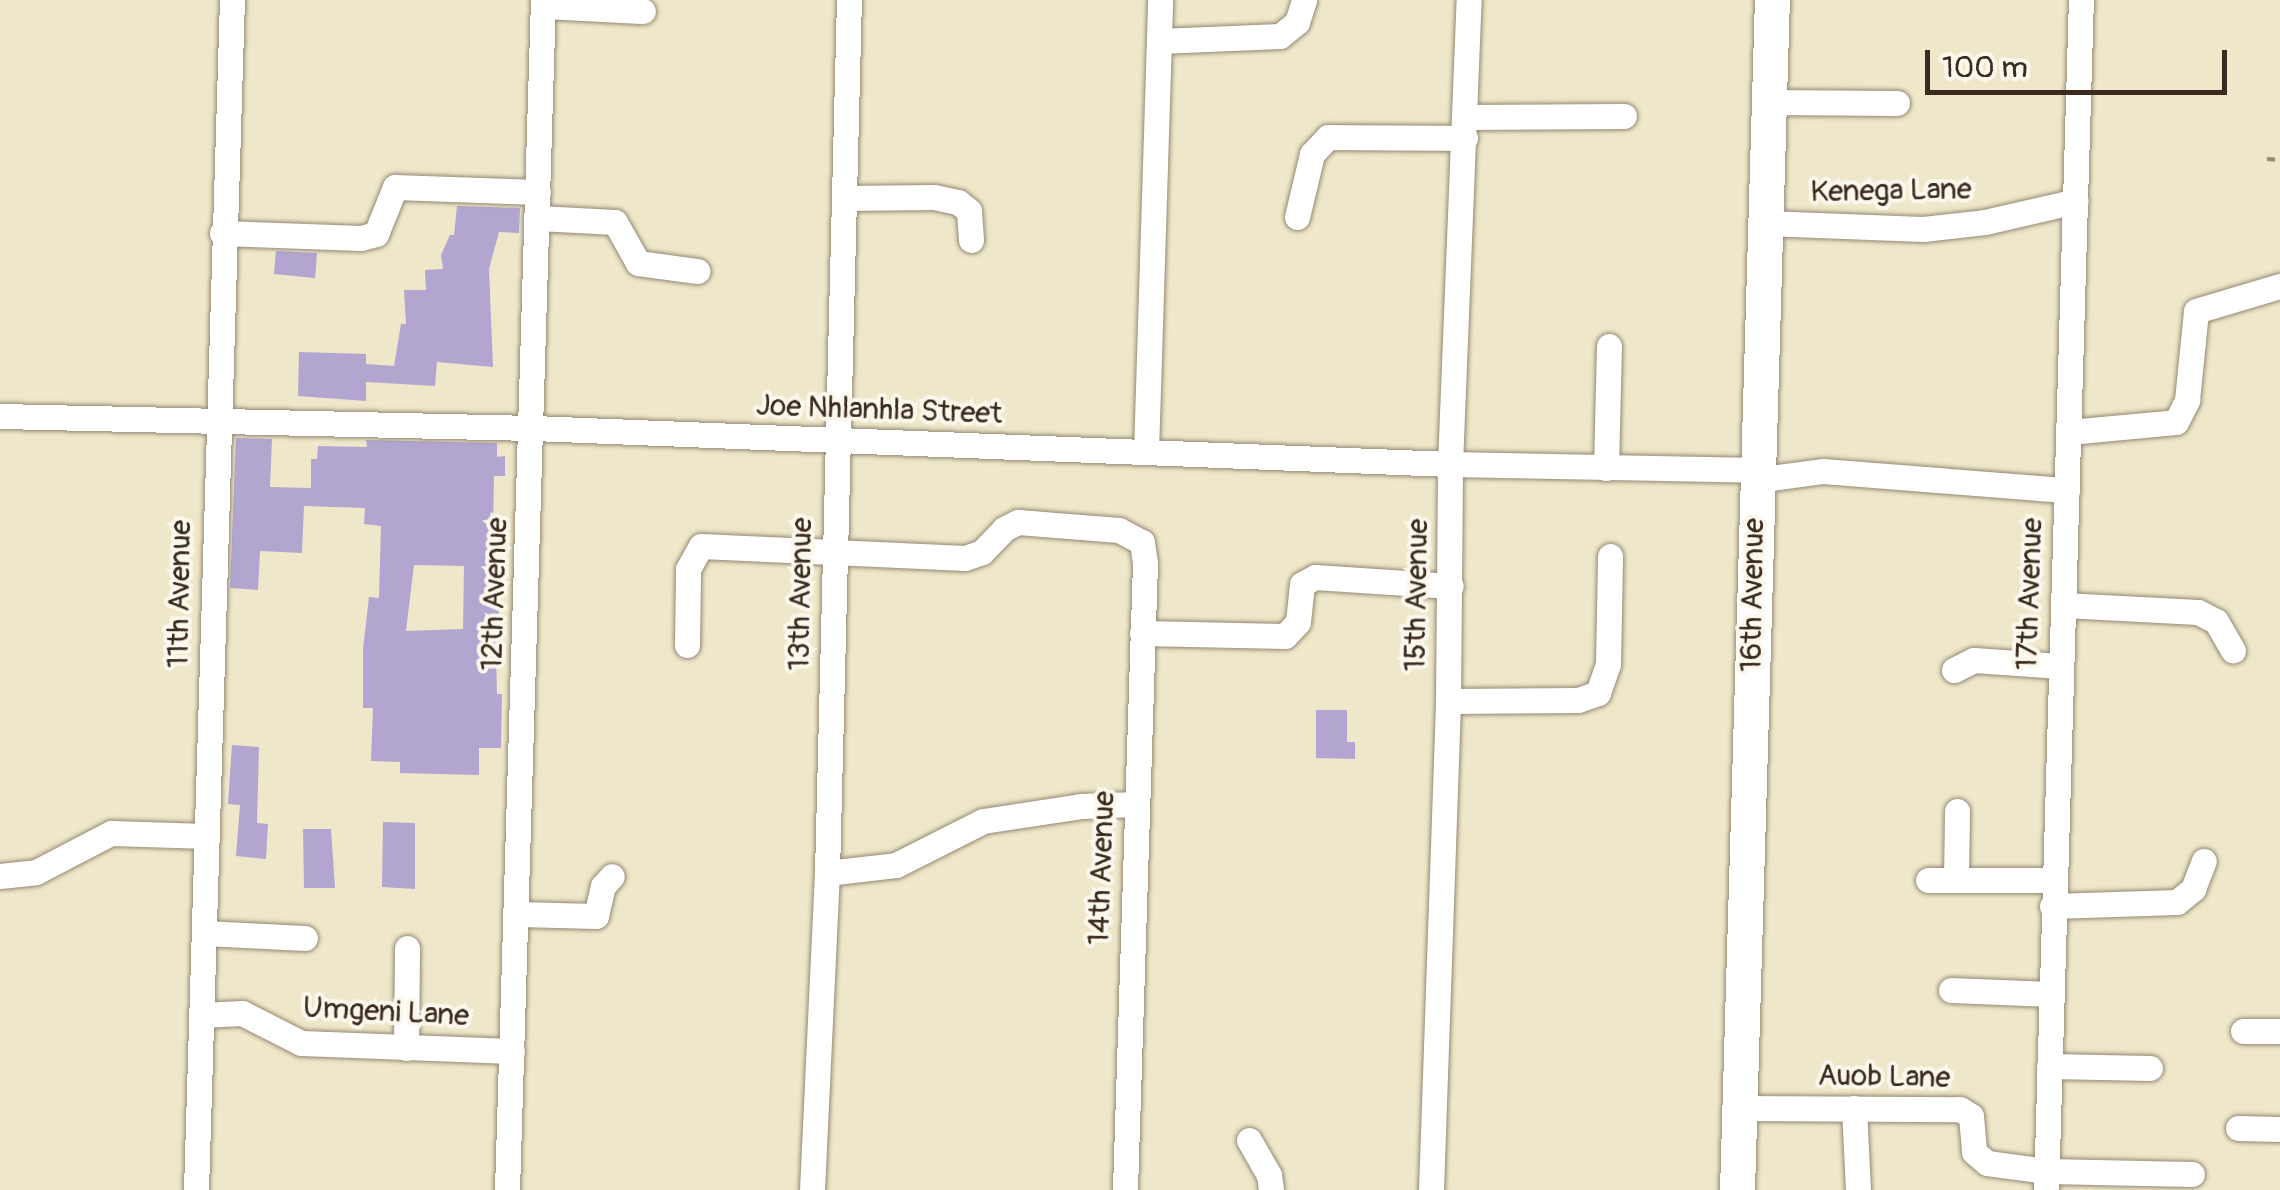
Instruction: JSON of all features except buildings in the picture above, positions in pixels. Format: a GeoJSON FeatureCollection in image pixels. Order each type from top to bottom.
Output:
{"type":"FeatureCollection","features":[{"type":"Feature","properties":{"kind":"street","name":"11th Avenue"},"geometry":{"type":"LineString","coordinates":[[196,1190],[232,0]]}},
{"type":"Feature","properties":{"kind":"street","name":"13th Avenue"},"geometry":{"type":"LineString","coordinates":[[812,1190],[827,873],[835,441],[850,0]]}},
{"type":"Feature","properties":{"kind":"street"},"geometry":{"type":"LineString","coordinates":[[1146,452],[1160,0]]}},
{"type":"Feature","properties":{"kind":"street"},"geometry":{"type":"LineString","coordinates":[[1158,40],[1280,36],[1297,22],[1304,0]]}},
{"type":"Feature","properties":{"kind":"street","name":"15th Avenue"},"geometry":{"type":"LineString","coordinates":[[1431,1190],[1448,701],[1450,464],[1469,0]]}},
{"type":"Feature","properties":{"kind":"street","name":"16th Avenue"},"geometry":{"type":"LineString","coordinates":[[1737,1190],[1772,0]]}},
{"type":"Feature","properties":{"kind":"street","name":"17th Avenue"},"geometry":{"type":"LineString","coordinates":[[2046,1181],[2081,0]]}},
{"type":"Feature","properties":{"kind":"street"},"geometry":{"type":"LineString","coordinates":[[543,3],[644,11]]}},
{"type":"Feature","properties":{"kind":"street","name":"12th Avenue"},"geometry":{"type":"LineString","coordinates":[[506,1190],[518,914],[543,3]]}},
{"type":"Feature","properties":{"kind":"street"},"geometry":{"type":"LineString","coordinates":[[1769,102],[1897,103]]}},
{"type":"Feature","properties":{"kind":"street"},"geometry":{"type":"LineString","coordinates":[[1297,218],[1312,154],[1328,137],[1624,116]]}},
{"type":"Feature","properties":{"kind":"street"},"geometry":{"type":"LineString","coordinates":[[222,232],[371,237],[380,228],[392,190],[403,186],[538,192]]}},
{"type":"Feature","properties":{"kind":"street"},"geometry":{"type":"LineString","coordinates":[[844,198],[934,197],[958,202],[969,211],[971,240]]}},
{"type":"Feature","properties":{"kind":"street","name":"Kenega Lane"},"geometry":{"type":"LineString","coordinates":[[1765,223],[1923,228],[1985,222],[2076,202]]}},
{"type":"Feature","properties":{"kind":"street"},"geometry":{"type":"LineString","coordinates":[[538,218],[615,222],[638,264],[697,271]]}},
{"type":"Feature","properties":{"kind":"street"},"geometry":{"type":"LineString","coordinates":[[2069,432],[2176,422],[2187,400],[2196,311],[2280,286]]}},
{"type":"Feature","properties":{"kind":"street"},"geometry":{"type":"LineString","coordinates":[[1606,468],[1610,346]]}},
{"type":"Feature","properties":{"kind":"street","name":"Joe Nhlanhla Street"},"geometry":{"type":"LineString","coordinates":[[0,416],[533,428],[1756,475],[1823,472],[2066,490]]}},
{"type":"Feature","properties":{"kind":"street","name":"14th Avenue"},"geometry":{"type":"LineString","coordinates":[[835,550],[975,556],[1004,529],[1022,522],[1126,531],[1144,549],[1125,1190]]}},
{"type":"Feature","properties":{"kind":"street"},"geometry":{"type":"LineString","coordinates":[[687,645],[688,569],[701,546],[835,550]]}},
{"type":"Feature","properties":{"kind":"street"},"geometry":{"type":"LineString","coordinates":[[1448,701],[1578,700],[1598,693],[1608,664],[1610,556]]}},
{"type":"Feature","properties":{"kind":"street"},"geometry":{"type":"LineString","coordinates":[[1142,633],[1285,636],[1298,622],[1302,584],[1315,577],[1451,586]]}},
{"type":"Feature","properties":{"kind":"street"},"geometry":{"type":"LineString","coordinates":[[2063,605],[2198,612],[2216,621],[2233,650]]}},
{"type":"Feature","properties":{"kind":"street"},"geometry":{"type":"LineString","coordinates":[[1954,670],[1974,660],[2060,666]]}},
{"type":"Feature","properties":{"kind":"street"},"geometry":{"type":"LineString","coordinates":[[827,873],[896,865],[976,822],[1081,806],[1137,804]]}},
{"type":"Feature","properties":{"kind":"street"},"geometry":{"type":"LineString","coordinates":[[1956,878],[1957,811]]}},
{"type":"Feature","properties":{"kind":"street"},"geometry":{"type":"LineString","coordinates":[[0,876],[36,872],[111,833],[206,836]]}},
{"type":"Feature","properties":{"kind":"street"},"geometry":{"type":"LineString","coordinates":[[1928,880],[1956,878],[2052,893],[2177,902],[2194,889],[2204,861]]}},
{"type":"Feature","properties":{"kind":"street"},"geometry":{"type":"LineString","coordinates":[[518,914],[596,916],[603,886],[612,876]]}},
{"type":"Feature","properties":{"kind":"street"},"geometry":{"type":"LineString","coordinates":[[204,933],[305,938]]}},
{"type":"Feature","properties":{"kind":"street"},"geometry":{"type":"LineString","coordinates":[[406,1048],[407,948]]}},
{"type":"Feature","properties":{"kind":"street"},"geometry":{"type":"LineString","coordinates":[[1951,990],[2050,994]]}},
{"type":"Feature","properties":{"kind":"street","name":"Umgeni Lane"},"geometry":{"type":"LineString","coordinates":[[202,1014],[252,1016],[302,1043],[512,1051]]}},
{"type":"Feature","properties":{"kind":"street"},"geometry":{"type":"LineString","coordinates":[[2243,1031],[2280,1031]]}},
{"type":"Feature","properties":{"kind":"street"},"geometry":{"type":"LineString","coordinates":[[2049,1066],[2150,1068]]}},
{"type":"Feature","properties":{"kind":"street","name":"Auob Lane"},"geometry":{"type":"LineString","coordinates":[[1740,1108],[1966,1111],[1971,1116],[1974,1152],[1980,1160],[2046,1181]]}},
{"type":"Feature","properties":{"kind":"street"},"geometry":{"type":"LineString","coordinates":[[1854,1108],[1858,1190]]}},
{"type":"Feature","properties":{"kind":"street"},"geometry":{"type":"LineString","coordinates":[[2238,1128],[2280,1128]]}},
{"type":"Feature","properties":{"kind":"street"},"geometry":{"type":"LineString","coordinates":[[1250,1140],[1269,1175],[1271,1190]]}},
{"type":"Feature","properties":{"kind":"street"},"geometry":{"type":"LineString","coordinates":[[2046,1181],[2192,1174]]}},
{"type":"Feature","properties":{"kind":"path"},"geometry":{"type":"LineString","coordinates":[[2267,159],[2280,160]]}}]}
